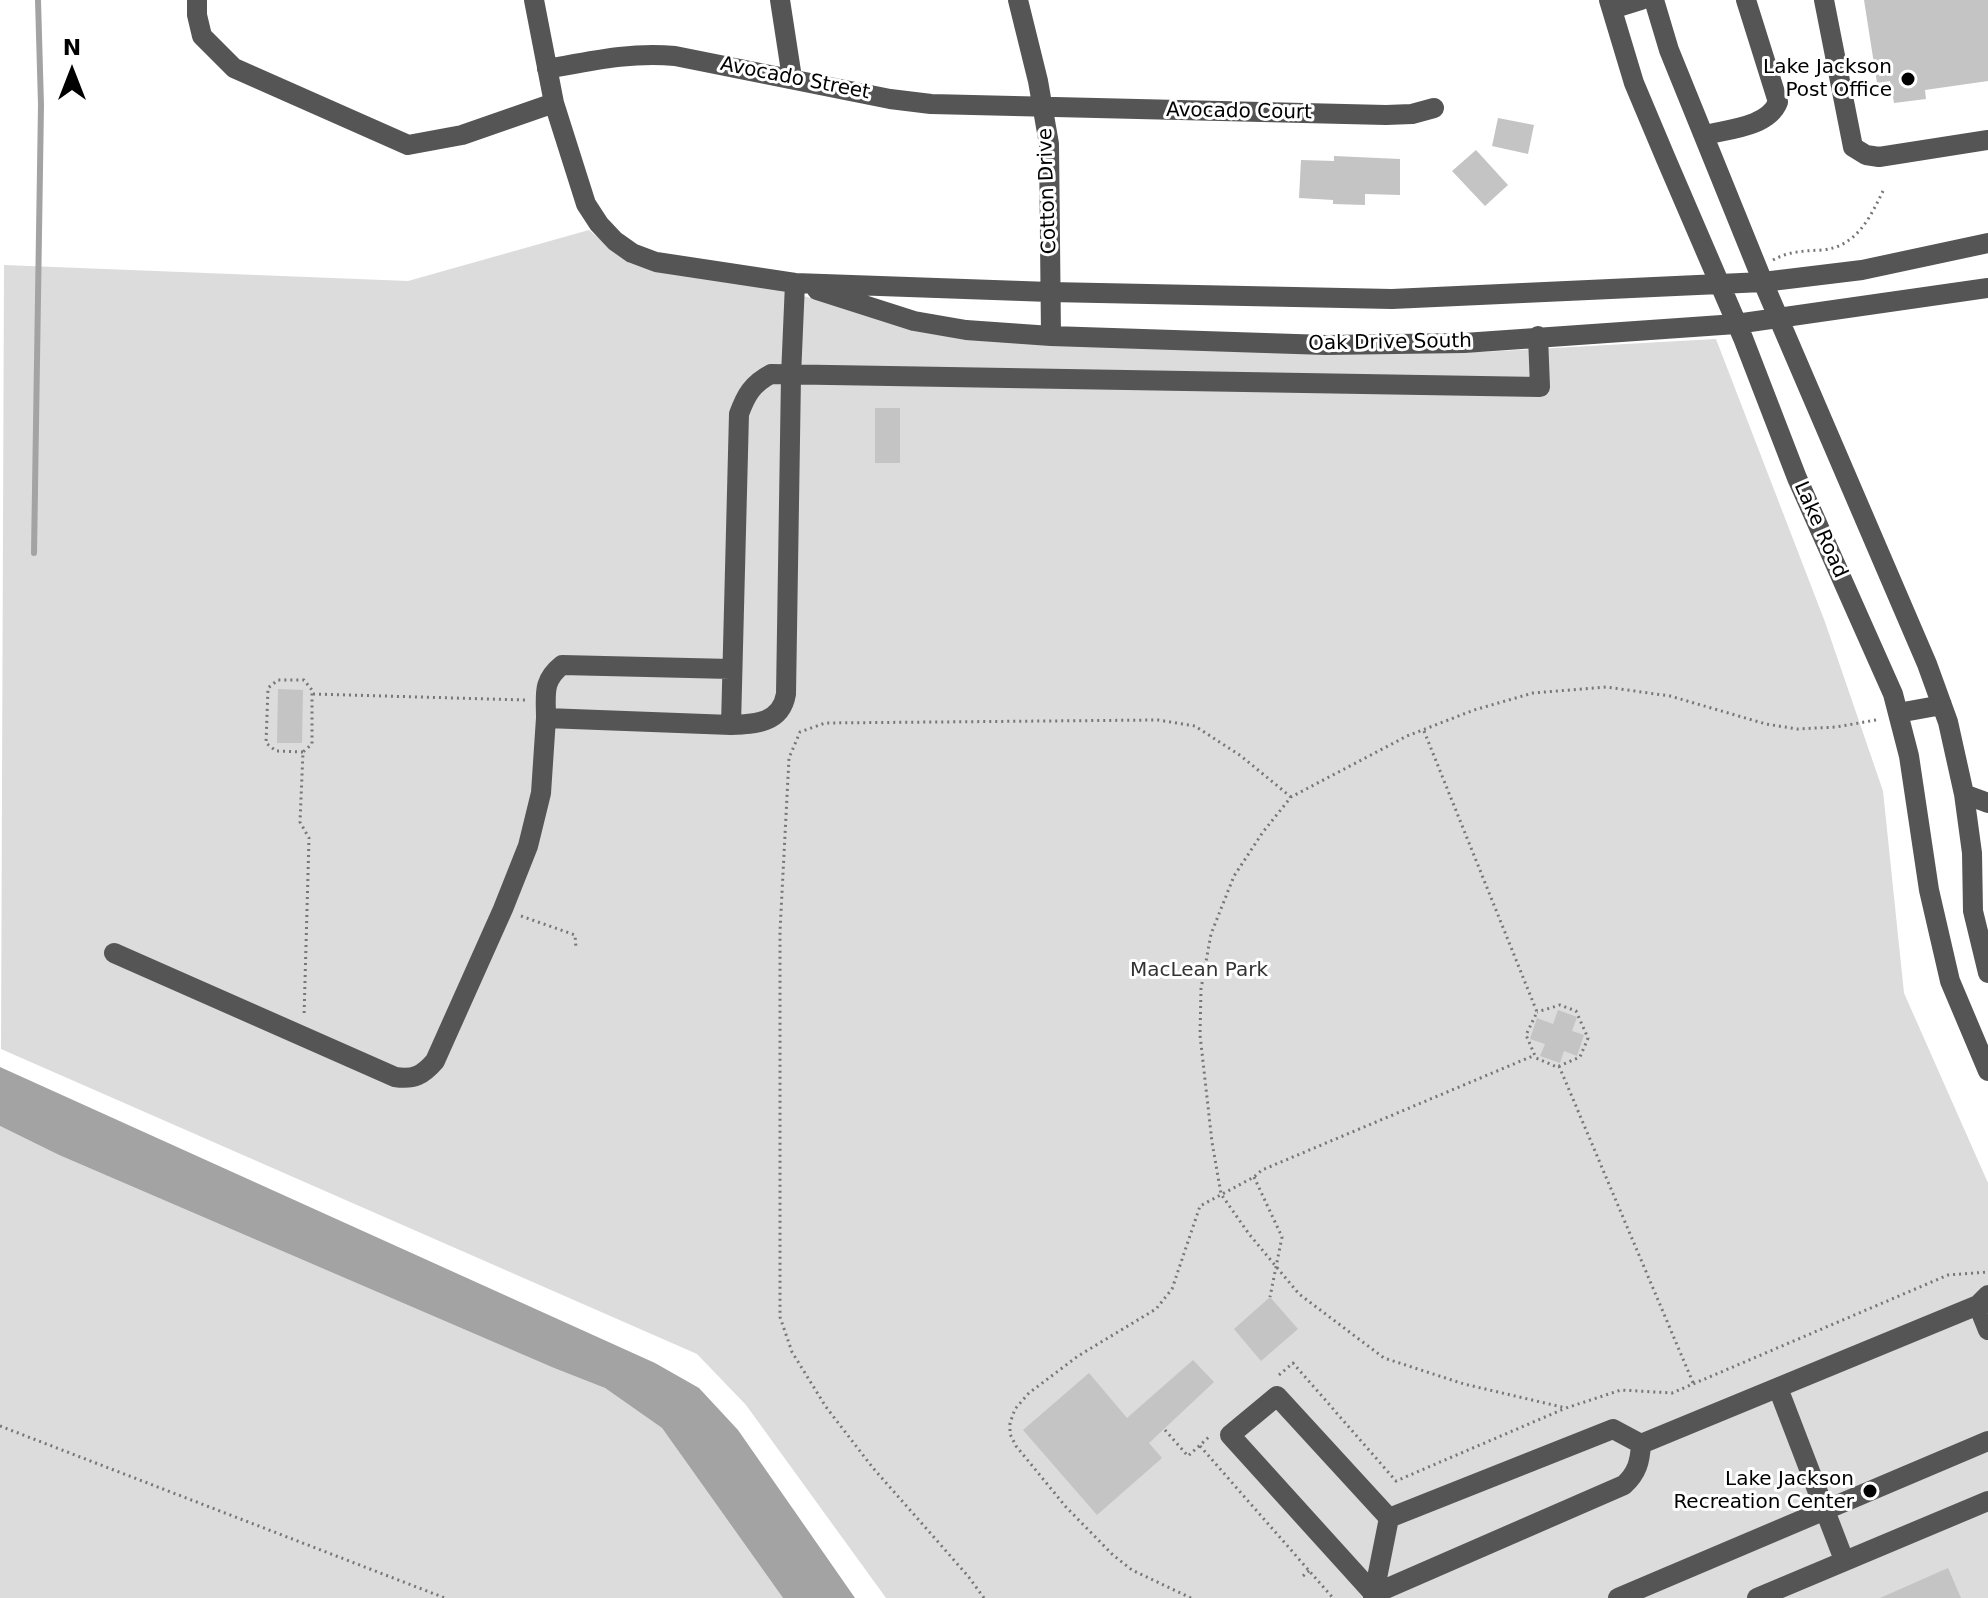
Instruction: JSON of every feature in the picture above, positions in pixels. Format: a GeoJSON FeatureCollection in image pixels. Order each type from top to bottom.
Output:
{"type":"FeatureCollection","features":[{"type":"Feature","properties":{"kind":"street"},"geometry":{"type":"LineString","coordinates":[[197,0],[202,36],[234,68],[408,145],[462,135],[554,103]]}},
{"type":"Feature","properties":{"kind":"street","name":"Oak Drive South"},"geometry":{"type":"LineString","coordinates":[[534,0],[554,103],[586,204],[615,241],[632,253],[656,262],[795,283],[1392,299],[1763,282],[1862,270],[1987,246]]}},
{"type":"Feature","properties":{"kind":"street"},"geometry":{"type":"LineString","coordinates":[[780,0],[792,78]]}},
{"type":"Feature","properties":{"kind":"street","name":"Cotton Drive"},"geometry":{"type":"LineString","coordinates":[[1018,0],[1044,108],[1049,144],[1051,336]]}},
{"type":"Feature","properties":{"kind":"street"},"geometry":{"type":"LineString","coordinates":[[1611,5],[1641,0]]}},
{"type":"Feature","properties":{"kind":"street"},"geometry":{"type":"LineString","coordinates":[[1654,0],[1669,50],[1763,282],[1948,722],[1964,794],[1972,853],[1973,911],[1988,973]]}},
{"type":"Feature","properties":{"kind":"street"},"geometry":{"type":"LineString","coordinates":[[1705,135],[1758,122],[1774,113],[1778,102],[1746,0]]}},
{"type":"Feature","properties":{"kind":"street"},"geometry":{"type":"LineString","coordinates":[[1824,0],[1853,147],[1866,155],[1879,157],[1988,140]]}},
{"type":"Feature","properties":{"kind":"street","name":"Lake Road"},"geometry":{"type":"LineString","coordinates":[[1611,5],[1634,83],[1721,284],[1797,478],[1893,694],[1909,756],[1929,890],[1950,981],[1988,1071]]}},
{"type":"Feature","properties":{"kind":"street","name":"Avocado Street"},"geometry":{"type":"LineString","coordinates":[[547,69],[624,54],[650,54],[675,56],[917,102],[1044,108]]}},
{"type":"Feature","properties":{"kind":"street","name":"Avocado Court"},"geometry":{"type":"LineString","coordinates":[[1044,108],[1386,115],[1412,114],[1434,108]]}},
{"type":"Feature","properties":{"kind":"street"},"geometry":{"type":"LineString","coordinates":[[546,709],[731,725],[761,723],[774,717],[784,705],[795,283]]}},
{"type":"Feature","properties":{"kind":"street","name":"Oak Drive South"},"geometry":{"type":"LineString","coordinates":[[795,283],[914,321],[966,330],[1051,336],[1326,345],[1464,343],[1736,324],[1988,288]]}},
{"type":"Feature","properties":{"kind":"street"},"geometry":{"type":"LineString","coordinates":[[731,725],[739,414],[745,395],[758,381],[771,374],[1540,387],[1538,336]]}},
{"type":"Feature","properties":{"kind":"street"},"geometry":{"type":"LineString","coordinates":[[114,953],[395,1077],[409,1080],[425,1073],[435,1061],[528,846],[541,793],[546,688],[550,675],[562,665],[731,669]]}},
{"type":"Feature","properties":{"kind":"street"},"geometry":{"type":"LineString","coordinates":[[1898,713],[1942,705]]}},
{"type":"Feature","properties":{"kind":"street"},"geometry":{"type":"LineString","coordinates":[[1964,794],[1988,803]]}},
{"type":"Feature","properties":{"kind":"street"},"geometry":{"type":"LineString","coordinates":[[1641,1444],[1985,1301],[1988,1330]]}},
{"type":"Feature","properties":{"kind":"street"},"geometry":{"type":"LineString","coordinates":[[1778,1388],[1844,1560]]}},
{"type":"Feature","properties":{"kind":"street"},"geometry":{"type":"LineString","coordinates":[[1373,1596],[1230,1435],[1277,1396],[1389,1518]]}},
{"type":"Feature","properties":{"kind":"street"},"geometry":{"type":"LineString","coordinates":[[1389,1518],[1613,1429],[1641,1444]]}},
{"type":"Feature","properties":{"kind":"street"},"geometry":{"type":"LineString","coordinates":[[1618,1598],[1988,1441]]}},
{"type":"Feature","properties":{"kind":"street"},"geometry":{"type":"LineString","coordinates":[[1373,1596],[1624,1485],[1635,1475],[1641,1444]]}},
{"type":"Feature","properties":{"kind":"street"},"geometry":{"type":"LineString","coordinates":[[1757,1598],[1988,1501]]}},
{"type":"Feature","properties":{"kind":"street"},"geometry":{"type":"LineString","coordinates":[[1373,1596],[1389,1518]]}},
{"type":"Feature","properties":{"kind":"path"},"geometry":{"type":"LineString","coordinates":[[1770,262],[1786,253],[1827,250],[1845,244],[1868,221],[1883,191]]}},
{"type":"Feature","properties":{"kind":"path"},"geometry":{"type":"LineString","coordinates":[[278,680],[304,680],[313,694],[312,744],[303,752],[276,751],[266,743],[268,688],[278,680]]}},
{"type":"Feature","properties":{"kind":"path"},"geometry":{"type":"LineString","coordinates":[[1566,1408],[1464,1384],[1384,1358],[1299,1294],[1249,1234],[1221,1194],[1200,1035],[1204,975],[1211,934],[1234,876],[1291,797],[1357,761],[1424,730],[1474,710],[1533,693],[1606,687],[1670,696],[1766,724],[1797,729],[1836,727],[1876,720]]}},
{"type":"Feature","properties":{"kind":"path"},"geometry":{"type":"LineString","coordinates":[[313,694],[546,709]]}},
{"type":"Feature","properties":{"kind":"path"},"geometry":{"type":"LineString","coordinates":[[984,1598],[873,1468],[826,1407],[792,1352],[780,1317],[780,931],[789,758],[800,732],[825,723],[1158,720],[1195,726],[1241,756],[1291,797]]}},
{"type":"Feature","properties":{"kind":"path"},"geometry":{"type":"LineString","coordinates":[[1424,730],[1537,1012],[1526,1035],[1536,1058],[1559,1066],[1580,1057],[1588,1038],[1576,1011],[1560,1005],[1537,1012]]}},
{"type":"Feature","properties":{"kind":"path"},"geometry":{"type":"LineString","coordinates":[[303,752],[300,822],[309,838],[303,1037]]}},
{"type":"Feature","properties":{"kind":"path"},"geometry":{"type":"LineString","coordinates":[[503,909],[575,935],[576,948]]}},
{"type":"Feature","properties":{"kind":"path"},"geometry":{"type":"LineString","coordinates":[[1191,1598],[1132,1570],[1066,1507],[1016,1446],[1010,1434],[1015,1409],[1029,1393],[1078,1356],[1156,1309],[1172,1289],[1200,1206],[1262,1170],[1535,1055]]}},
{"type":"Feature","properties":{"kind":"path"},"geometry":{"type":"LineString","coordinates":[[1559,1066],[1694,1385]]}},
{"type":"Feature","properties":{"kind":"path"},"geometry":{"type":"LineString","coordinates":[[1254,1177],[1282,1237],[1270,1297]]}},
{"type":"Feature","properties":{"kind":"path"},"geometry":{"type":"LineString","coordinates":[[1269,1384],[1293,1363],[1396,1481],[1566,1408],[1621,1390],[1672,1393],[1948,1275],[1988,1272]]}},
{"type":"Feature","properties":{"kind":"path"},"geometry":{"type":"LineString","coordinates":[[0,1426],[445,1598]]}},
{"type":"Feature","properties":{"kind":"path"},"geometry":{"type":"LineString","coordinates":[[1165,1430],[1188,1456],[1211,1435]]}},
{"type":"Feature","properties":{"kind":"path"},"geometry":{"type":"LineString","coordinates":[[1200,1446],[1333,1598]]}},
{"type":"Feature","properties":{"kind":"path"},"geometry":{"type":"LineString","coordinates":[[1303,1576],[1310,1570]]}},
{"type":"Feature","properties":{"kind":"green space","name":"MacLean Park"},"geometry":{"type":"Polygon","coordinates":[[[589,230],[620,256],[773,288],[924,328],[1482,352],[1716,339],[1825,622],[1883,791],[1904,993],[1988,1183],[1988,1598],[886,1598],[746,1405],[697,1354],[1,1049],[4,265],[408,281],[589,230]]]}},
{"type":"Feature","properties":{"kind":"green space"},"geometry":{"type":"Polygon","coordinates":[[[0,1126],[59,1155],[605,1388],[662,1428],[783,1598],[0,1598],[0,1126]]]}},
{"type":"Feature","properties":{"kind":"shaded area"},"geometry":{"type":"Polygon","coordinates":[[[0,1067],[655,1363],[699,1388],[738,1430],[855,1598],[783,1598],[662,1428],[605,1388],[59,1155],[0,1126],[0,1067]]]}},
{"type":"Feature","properties":{"kind":"building"},"geometry":{"type":"Polygon","coordinates":[[[1864,0],[1988,0],[1988,81],[1925,90],[1926,99],[1894,103],[1890,81],[1877,83],[1864,0]]]}},
{"type":"Feature","properties":{"kind":"building"},"geometry":{"type":"Polygon","coordinates":[[[1498,118],[1534,125],[1528,154],[1492,146],[1498,118]]]}},
{"type":"Feature","properties":{"kind":"building"},"geometry":{"type":"Polygon","coordinates":[[[1476,150],[1508,185],[1485,206],[1452,171],[1476,150]]]}},
{"type":"Feature","properties":{"kind":"building"},"geometry":{"type":"Polygon","coordinates":[[[1334,156],[1400,159],[1400,195],[1365,194],[1365,205],[1299,198],[1301,160],[1334,161],[1334,156]]]}},
{"type":"Feature","properties":{"kind":"building"},"geometry":{"type":"Polygon","coordinates":[[[875,408],[900,408],[900,463],[875,463],[875,408]]]}},
{"type":"Feature","properties":{"kind":"building"},"geometry":{"type":"Polygon","coordinates":[[[278,689],[303,690],[302,743],[277,743],[278,689]]]}},
{"type":"Feature","properties":{"kind":"building"},"geometry":{"type":"Polygon","coordinates":[[[1558,1010],[1577,1017],[1572,1031],[1584,1035],[1577,1056],[1564,1051],[1560,1063],[1540,1056],[1545,1044],[1530,1039],[1537,1018],[1553,1024],[1558,1010]]]}},
{"type":"Feature","properties":{"kind":"building"},"geometry":{"type":"Polygon","coordinates":[[[1270,1297],[1298,1329],[1261,1361],[1234,1329],[1270,1297]]]}},
{"type":"Feature","properties":{"kind":"building"},"geometry":{"type":"Polygon","coordinates":[[[1193,1360],[1214,1382],[1149,1443],[1162,1458],[1097,1515],[1023,1430],[1089,1373],[1127,1418],[1193,1360]]]}},
{"type":"Feature","properties":{"kind":"building"},"geometry":{"type":"Polygon","coordinates":[[[1948,1568],[1961,1598],[1880,1598],[1948,1568]]]}},
{"type":"Feature","properties":{"kind":"waterway"},"geometry":{"type":"LineString","coordinates":[[34,553],[41,105],[38,0]]}},
{"type":"Feature","properties":{"kind":"place","name":"Lake Jackson Post Office"},"geometry":{"type":"Point","coordinates":[1908,79]}},
{"type":"Feature","properties":{"kind":"place","name":"Lake Jackson Recreation Center"},"geometry":{"type":"Point","coordinates":[1870,1491]}}]}
